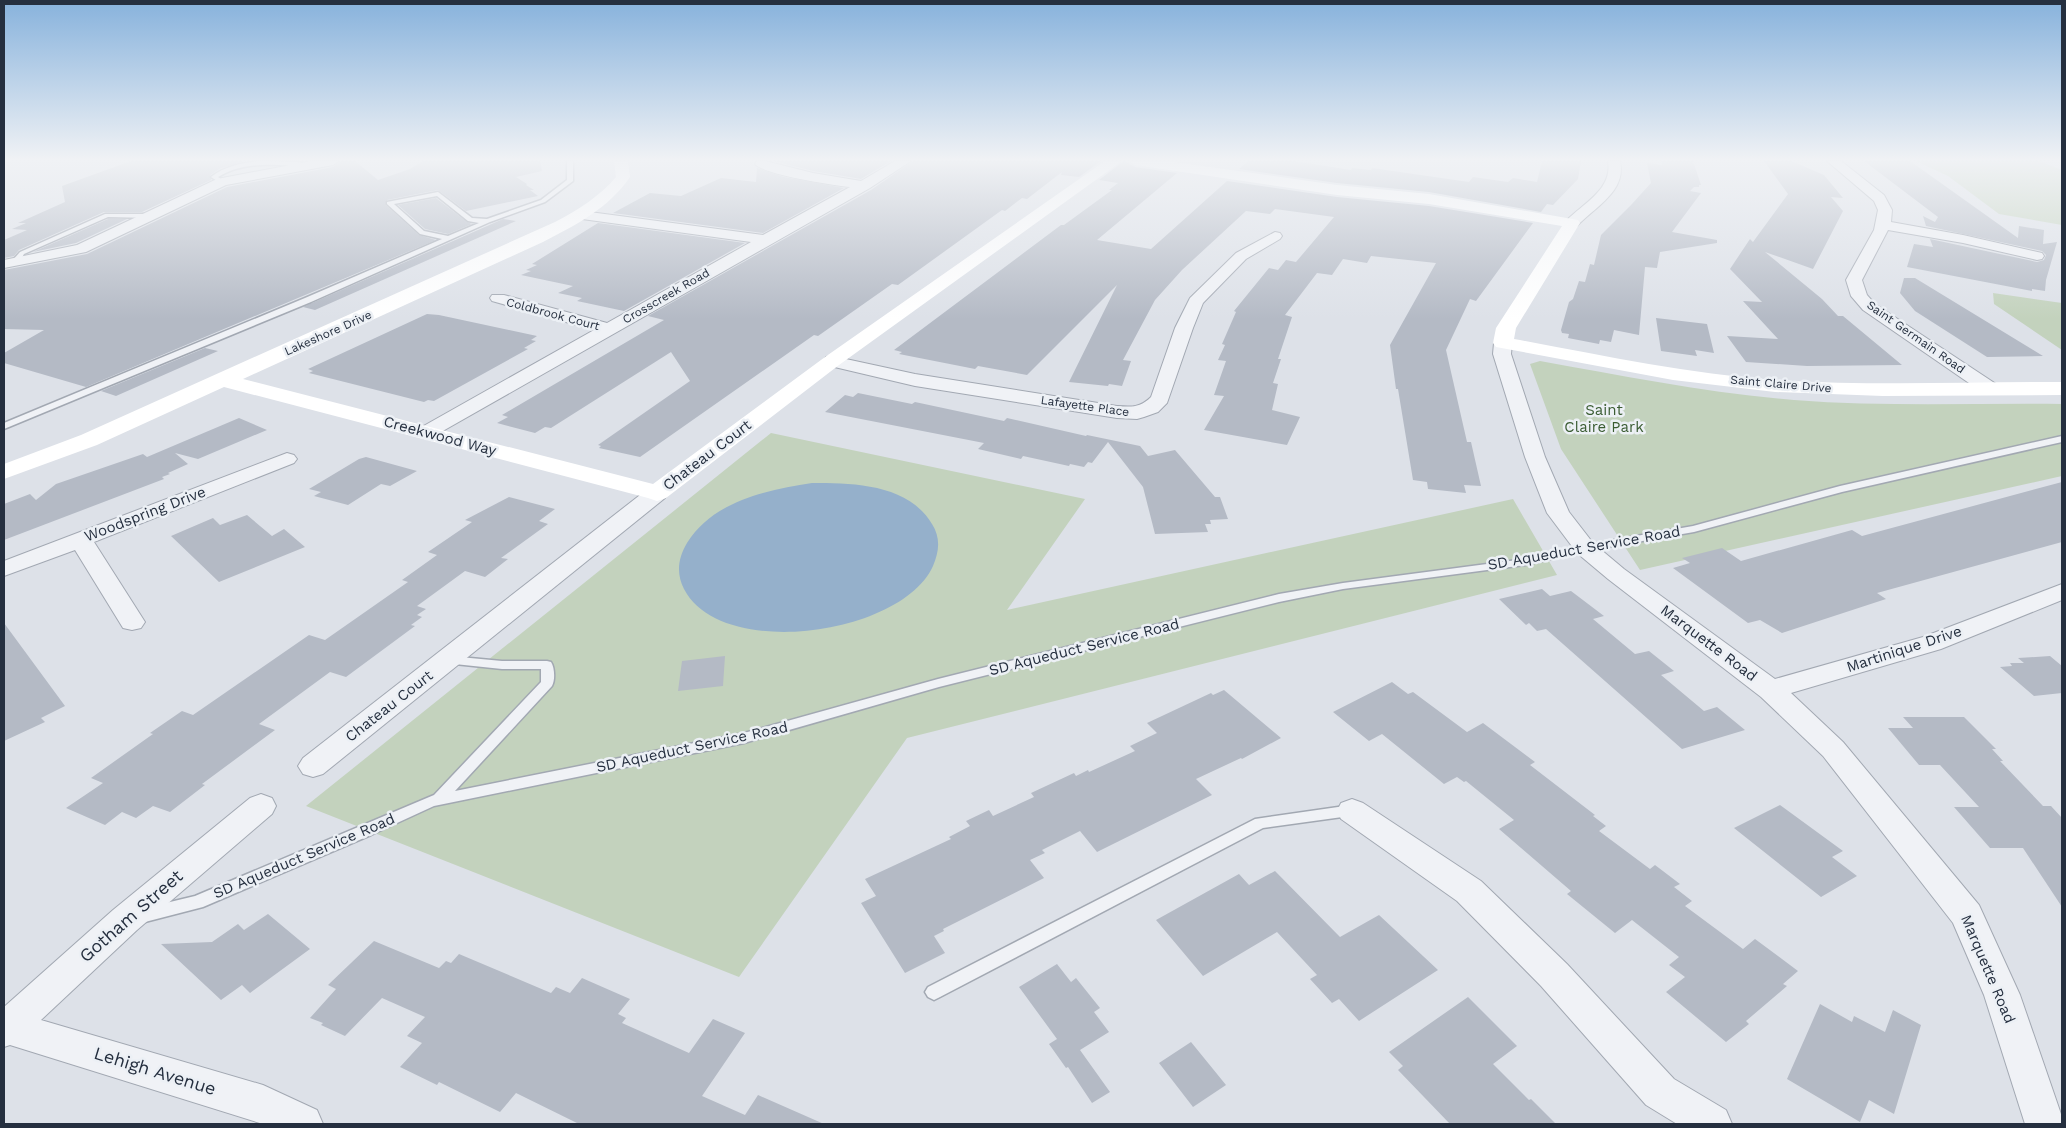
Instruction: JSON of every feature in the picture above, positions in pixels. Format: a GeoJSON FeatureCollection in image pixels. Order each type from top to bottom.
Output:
{"type":"FeatureCollection","features":[{"type":"Feature","properties":{"kind":"street"},"geometry":{"type":"LineString","coordinates":[[10,263],[81,250],[157,214]]}},
{"type":"Feature","properties":{"kind":"street","name":"Crosscreek Road"},"geometry":{"type":"LineString","coordinates":[[427,432],[812,214]]}},
{"type":"Feature","properties":{"kind":"street","name":"Chateau Court"},"geometry":{"type":"LineString","coordinates":[[313,766],[657,493],[832,361],[1041,214]]}},
{"type":"Feature","properties":{"kind":"street"},"geometry":{"type":"LineString","coordinates":[[1513,214],[1572,224]]}},
{"type":"Feature","properties":{"kind":"street","name":"Marquette Road"},"geometry":{"type":"LineString","coordinates":[[1582,214],[1572,224],[1506,328],[1502,354],[1535,457],[1558,512],[1585,548],[1616,574],[1771,690],[1834,750],[1967,915],[2002,994],[2044,1124]]}},
{"type":"Feature","properties":{"kind":"street"},"geometry":{"type":"LineString","coordinates":[[1886,214],[1883,225],[1963,239],[2037,256]]}},
{"type":"Feature","properties":{"kind":"street"},"geometry":{"type":"LineString","coordinates":[[582,215],[764,240]]}},
{"type":"Feature","properties":{"kind":"street","name":"Lakeshore Drive"},"geometry":{"type":"LineString","coordinates":[[4,472],[89,440],[537,238],[582,215]]}},
{"type":"Feature","properties":{"kind":"street","name":"Saint Germain Road"},"geometry":{"type":"LineString","coordinates":[[1883,225],[1854,280],[1859,296],[1869,307],[1990,388]]}},
{"type":"Feature","properties":{"kind":"street","name":"Lafayette Place"},"geometry":{"type":"LineString","coordinates":[[832,361],[924,382],[1117,412],[1137,413],[1151,408],[1160,399],[1184,328],[1196,301],[1241,256],[1275,236]]}},
{"type":"Feature","properties":{"kind":"street","name":"Coldbrook Court"},"geometry":{"type":"LineString","coordinates":[[498,298],[505,302],[609,329]]}},
{"type":"Feature","properties":{"kind":"street","name":"Saint Claire Drive"},"geometry":{"type":"LineString","coordinates":[[1503,343],[1672,373],[1773,386],[1913,390],[2062,389]]}},
{"type":"Feature","properties":{"kind":"street","name":"Creekwood Way"},"geometry":{"type":"LineString","coordinates":[[223,380],[657,493]]}},
{"type":"Feature","properties":{"kind":"street","name":"Woodspring Drive"},"geometry":{"type":"LineString","coordinates":[[4,570],[286,459]]}},
{"type":"Feature","properties":{"kind":"street"},"geometry":{"type":"LineString","coordinates":[[80,539],[132,622]]}},
{"type":"Feature","properties":{"kind":"street","name":"Martinique Drive"},"geometry":{"type":"LineString","coordinates":[[1771,690],[1932,643],[2058,596]]}},
{"type":"Feature","properties":{"kind":"street","name":"Gotham Street"},"geometry":{"type":"LineString","coordinates":[[5,1027],[125,920],[262,806]]}},
{"type":"Feature","properties":{"kind":"street"},"geometry":{"type":"LineString","coordinates":[[1352,811],[1469,891],[1554,975],[1660,1092],[1712,1124]]}},
{"type":"Feature","properties":{"kind":"street","name":"Lehigh Avenue"},"geometry":{"type":"LineString","coordinates":[[5,1027],[263,1104],[303,1124]]}},
{"type":"Feature","properties":{"kind":"lane"},"geometry":{"type":"LineString","coordinates":[[401,214],[422,233],[449,238]]}},
{"type":"Feature","properties":{"kind":"lane"},"geometry":{"type":"LineString","coordinates":[[462,214],[470,220],[488,221]]}},
{"type":"Feature","properties":{"kind":"lane"},"geometry":{"type":"LineString","coordinates":[[4,426],[140,371],[508,214]]}},
{"type":"Feature","properties":{"kind":"lane"},"geometry":{"type":"LineString","coordinates":[[10,263],[22,253],[107,215],[152,216]]}},
{"type":"Feature","properties":{"kind":"lane","name":"SD Aqueduct Service Road"},"geometry":{"type":"LineString","coordinates":[[125,920],[197,902],[366,831],[430,801],[744,738],[938,683],[1279,598],[1343,586],[1525,562],[1585,548],[1694,528],[1840,489],[2062,439]]}},
{"type":"Feature","properties":{"kind":"lane"},"geometry":{"type":"LineString","coordinates":[[439,799],[547,683],[548,665],[502,665],[447,660]]}},
{"type":"Feature","properties":{"kind":"lane"},"geometry":{"type":"LineString","coordinates":[[934,992],[1260,823],[1352,811]]}},
{"type":"Feature","properties":{"kind":"green space"},"geometry":{"type":"Polygon","coordinates":[[[1999,214],[2062,214],[2062,225],[1999,214]]]}},
{"type":"Feature","properties":{"kind":"green space"},"geometry":{"type":"Polygon","coordinates":[[[1993,293],[2062,303],[2062,350],[1994,304],[1993,293]]]}},
{"type":"Feature","properties":{"kind":"green space","name":"Saint Claire Park"},"geometry":{"type":"Polygon","coordinates":[[[1540,361],[1698,389],[1794,400],[1894,404],[2062,404],[2062,476],[1640,570],[1561,449],[1530,364],[1540,361]]]}},
{"type":"Feature","properties":{"kind":"green space"},"geometry":{"type":"Polygon","coordinates":[[[771,433],[1085,499],[1007,610],[1513,499],[1557,575],[907,738],[739,977],[306,806],[771,433]]]}},
{"type":"Feature","properties":{"kind":"water"},"geometry":{"type":"Polygon","coordinates":[[[812,483],[862,485],[879,488],[895,493],[922,511],[935,529],[938,550],[933,566],[915,590],[886,609],[850,623],[811,630],[771,632],[734,625],[704,612],[684,589],[679,571],[684,549],[698,529],[726,507],[742,500],[777,489],[812,483]]]}},
{"type":"Feature","properties":{"kind":"building"},"geometry":{"type":"Polygon","coordinates":[[[39,214],[100,214],[19,250],[14,256],[4,258],[4,240],[27,230],[12,229],[26,223],[18,223],[39,214]]]}},
{"type":"Feature","properties":{"kind":"building"},"geometry":{"type":"Polygon","coordinates":[[[171,214],[396,214],[419,235],[436,240],[86,387],[4,363],[4,353],[44,330],[4,329],[4,270],[87,254],[171,214]]]}},
{"type":"Feature","properties":{"kind":"building"},"geometry":{"type":"Polygon","coordinates":[[[408,214],[456,214],[472,224],[448,234],[425,229],[408,214]]]}},
{"type":"Feature","properties":{"kind":"building"},"geometry":{"type":"Polygon","coordinates":[[[618,214],[798,214],[763,233],[618,214]]]}},
{"type":"Feature","properties":{"kind":"building"},"geometry":{"type":"Polygon","coordinates":[[[829,214],[997,214],[898,285],[892,284],[818,336],[814,335],[640,457],[599,448],[601,446],[598,445],[690,381],[671,352],[551,428],[545,427],[535,433],[497,423],[508,417],[502,415],[664,320],[648,316],[829,214]]]}},
{"type":"Feature","properties":{"kind":"building"},"geometry":{"type":"Polygon","coordinates":[[[1080,214],[1128,214],[1097,240],[1151,249],[1191,214],[1243,214],[1182,270],[1155,300],[1123,360],[1131,361],[1122,386],[1069,382],[1117,285],[1027,375],[978,366],[975,369],[899,354],[902,352],[894,350],[1061,225],[1064,225],[1080,214]]]}},
{"type":"Feature","properties":{"kind":"building"},"geometry":{"type":"Polygon","coordinates":[[[1309,214],[1476,214],[1533,223],[1476,301],[1470,299],[1446,350],[1467,442],[1471,442],[1481,486],[1464,485],[1466,493],[1428,489],[1427,482],[1413,480],[1390,345],[1436,263],[1371,256],[1367,263],[1343,259],[1332,275],[1317,273],[1285,315],[1292,317],[1278,359],[1281,359],[1273,383],[1278,384],[1272,410],[1300,417],[1287,445],[1204,430],[1224,396],[1214,395],[1226,361],[1218,360],[1225,345],[1222,344],[1236,312],[1234,311],[1269,268],[1278,270],[1286,260],[1296,262],[1334,217],[1309,214]]]}},
{"type":"Feature","properties":{"kind":"building"},"geometry":{"type":"Polygon","coordinates":[[[1622,214],[1686,214],[1672,232],[1717,240],[1717,243],[1660,252],[1657,268],[1645,267],[1639,335],[1614,330],[1611,342],[1600,340],[1599,344],[1568,338],[1569,334],[1562,333],[1561,330],[1569,302],[1573,299],[1579,281],[1585,282],[1590,264],[1594,265],[1601,235],[1622,214]]]}},
{"type":"Feature","properties":{"kind":"building"},"geometry":{"type":"Polygon","coordinates":[[[1774,214],[1842,214],[1813,269],[1765,252],[1822,299],[1838,316],[1843,316],[1902,365],[1807,366],[1746,362],[1727,336],[1778,339],[1743,301],[1762,302],[1730,269],[1750,239],[1753,242],[1774,214]]]}},
{"type":"Feature","properties":{"kind":"building"},"geometry":{"type":"Polygon","coordinates":[[[1934,214],[1984,214],[2018,238],[2019,226],[2044,230],[2043,244],[2057,242],[2046,280],[2045,291],[2032,289],[2032,291],[1907,267],[1914,244],[1933,247],[1930,239],[2037,262],[2044,260],[2046,255],[2042,251],[1926,226],[1923,216],[1935,222],[1938,217],[1934,214]]]}},
{"type":"Feature","properties":{"kind":"building"},"geometry":{"type":"Polygon","coordinates":[[[108,219],[127,219],[76,243],[33,252],[108,219]]]}},
{"type":"Feature","properties":{"kind":"building"},"geometry":{"type":"Polygon","coordinates":[[[503,219],[516,221],[315,310],[303,307],[503,219]]]}},
{"type":"Feature","properties":{"kind":"building"},"geometry":{"type":"Polygon","coordinates":[[[598,223],[745,243],[624,311],[577,301],[582,298],[558,293],[573,286],[521,275],[531,271],[526,270],[537,265],[532,264],[598,223]]]}},
{"type":"Feature","properties":{"kind":"building"},"geometry":{"type":"Polygon","coordinates":[[[1904,278],[1915,278],[2043,356],[1987,357],[1915,311],[1900,293],[1904,278]]]}},
{"type":"Feature","properties":{"kind":"building"},"geometry":{"type":"Polygon","coordinates":[[[427,314],[537,336],[531,340],[536,341],[524,348],[528,349],[434,401],[428,400],[424,402],[309,373],[313,371],[308,369],[427,314]]]}},
{"type":"Feature","properties":{"kind":"building"},"geometry":{"type":"Polygon","coordinates":[[[1656,318],[1707,324],[1714,353],[1695,350],[1697,356],[1661,351],[1656,318]]]}},
{"type":"Feature","properties":{"kind":"building"},"geometry":{"type":"Polygon","coordinates":[[[205,348],[218,351],[116,396],[101,391],[205,348]]]}},
{"type":"Feature","properties":{"kind":"building"},"geometry":{"type":"Polygon","coordinates":[[[858,393],[912,404],[915,402],[1004,421],[1007,418],[1140,446],[1148,456],[1175,450],[1215,497],[1220,497],[1228,519],[1210,520],[1211,524],[1205,524],[1208,532],[1155,534],[1143,487],[1108,442],[1092,463],[1088,462],[1084,467],[1070,464],[1069,466],[1023,456],[1021,459],[978,449],[984,443],[825,412],[845,395],[853,397],[858,393]]]}},
{"type":"Feature","properties":{"kind":"building"},"geometry":{"type":"Polygon","coordinates":[[[239,418],[267,430],[198,459],[175,453],[188,464],[168,473],[170,474],[162,477],[164,479],[4,540],[4,504],[30,494],[36,500],[56,484],[143,454],[147,457],[239,418]]]}},
{"type":"Feature","properties":{"kind":"building"},"geometry":{"type":"Polygon","coordinates":[[[366,457],[417,471],[390,486],[381,484],[348,505],[314,496],[321,492],[309,489],[359,459],[366,457]]]}},
{"type":"Feature","properties":{"kind":"building"},"geometry":{"type":"Polygon","coordinates":[[[2062,482],[2062,542],[1877,593],[1886,599],[1782,633],[1760,620],[1748,623],[1673,568],[1690,563],[1682,558],[1722,548],[1741,561],[1852,530],[1862,536],[2062,482]]]}},
{"type":"Feature","properties":{"kind":"building"},"geometry":{"type":"Polygon","coordinates":[[[509,497],[555,509],[539,521],[548,524],[501,558],[508,559],[485,577],[465,571],[417,606],[426,609],[417,615],[422,617],[411,625],[415,626],[346,677],[330,672],[259,724],[275,730],[202,784],[205,785],[170,812],[153,806],[136,818],[122,812],[105,825],[66,808],[103,783],[91,778],[153,734],[150,733],[182,711],[193,715],[309,635],[325,640],[408,582],[402,580],[437,555],[428,552],[472,522],[465,520],[509,497]]]}},
{"type":"Feature","properties":{"kind":"building"},"geometry":{"type":"Polygon","coordinates":[[[247,515],[272,536],[284,529],[305,547],[219,582],[171,536],[213,518],[220,525],[247,515]]]}},
{"type":"Feature","properties":{"kind":"building"},"geometry":{"type":"Polygon","coordinates":[[[1542,589],[1550,596],[1571,591],[1604,616],[1593,619],[1635,654],[1649,651],[1674,671],[1661,675],[1704,711],[1717,707],[1745,730],[1682,749],[1546,629],[1537,631],[1529,623],[1526,625],[1499,599],[1542,589]]]}},
{"type":"Feature","properties":{"kind":"building"},"geometry":{"type":"Polygon","coordinates":[[[4,623],[65,706],[41,718],[45,722],[4,741],[4,623]]]}},
{"type":"Feature","properties":{"kind":"building"},"geometry":{"type":"Polygon","coordinates":[[[725,656],[723,686],[678,691],[682,661],[725,656]]]}},
{"type":"Feature","properties":{"kind":"building"},"geometry":{"type":"Polygon","coordinates":[[[2050,656],[2062,666],[2062,693],[2034,696],[2000,667],[2012,666],[2010,663],[2024,663],[2018,658],[2050,656]]]}},
{"type":"Feature","properties":{"kind":"building"},"geometry":{"type":"Polygon","coordinates":[[[1392,682],[1408,694],[1413,692],[1467,732],[1483,723],[1535,762],[1530,765],[1595,815],[1593,816],[1606,826],[1599,831],[1650,869],[1655,865],[1680,884],[1674,887],[1692,901],[1685,906],[1743,949],[1755,939],[1798,971],[1783,984],[1787,986],[1746,1021],[1749,1024],[1726,1042],[1666,992],[1685,977],[1669,965],[1679,957],[1632,920],[1615,933],[1567,894],[1571,891],[1499,829],[1514,820],[1466,781],[1464,782],[1457,777],[1444,784],[1382,734],[1369,741],[1333,712],[1392,682]]]}},
{"type":"Feature","properties":{"kind":"building"},"geometry":{"type":"Polygon","coordinates":[[[1224,690],[1281,738],[1242,759],[1196,779],[1212,795],[1097,852],[1080,831],[1042,850],[1045,853],[1030,860],[1044,878],[943,929],[944,931],[934,936],[945,953],[905,973],[861,903],[876,896],[865,879],[951,839],[949,837],[970,826],[966,821],[989,810],[993,816],[1034,797],[1031,793],[1074,773],[1076,776],[1088,770],[1089,772],[1135,751],[1130,746],[1157,733],[1147,723],[1211,693],[1213,695],[1224,690]]]}},
{"type":"Feature","properties":{"kind":"building"},"geometry":{"type":"Polygon","coordinates":[[[1903,717],[1964,717],[1996,749],[1992,749],[2003,761],[2000,761],[2043,806],[2051,806],[2062,818],[2062,907],[2023,848],[1990,848],[1954,807],[1979,807],[1940,765],[1919,765],[1888,728],[1913,728],[1903,717]]]}},
{"type":"Feature","properties":{"kind":"building"},"geometry":{"type":"Polygon","coordinates":[[[1780,805],[1843,851],[1832,857],[1857,876],[1821,897],[1734,828],[1780,805]]]}},
{"type":"Feature","properties":{"kind":"building"},"geometry":{"type":"Polygon","coordinates":[[[1275,871],[1340,937],[1379,915],[1438,970],[1359,1021],[1339,999],[1332,1003],[1310,979],[1317,975],[1277,932],[1203,976],[1156,920],[1239,874],[1249,885],[1275,871]]]}},
{"type":"Feature","properties":{"kind":"building"},"geometry":{"type":"Polygon","coordinates":[[[268,914],[310,949],[250,993],[242,985],[221,1000],[161,944],[212,942],[238,924],[244,930],[268,914]]]}},
{"type":"Feature","properties":{"kind":"building"},"geometry":{"type":"Polygon","coordinates":[[[374,941],[439,968],[446,961],[451,963],[459,954],[551,993],[556,987],[570,993],[582,978],[630,999],[618,1014],[626,1018],[622,1023],[689,1053],[713,1019],[745,1033],[702,1096],[745,1115],[758,1095],[824,1124],[579,1124],[516,1093],[500,1112],[439,1082],[437,1085],[400,1067],[422,1043],[407,1036],[425,1017],[382,998],[345,1036],[310,1018],[336,989],[328,985],[374,941]]]}},
{"type":"Feature","properties":{"kind":"building"},"geometry":{"type":"Polygon","coordinates":[[[1057,964],[1071,982],[1076,978],[1100,1008],[1094,1012],[1109,1032],[1080,1050],[1110,1092],[1092,1103],[1068,1067],[1066,1068],[1049,1044],[1057,1039],[1019,987],[1057,964]]]}},
{"type":"Feature","properties":{"kind":"building"},"geometry":{"type":"Polygon","coordinates":[[[1468,997],[1517,1046],[1493,1064],[1556,1124],[1450,1124],[1398,1070],[1403,1066],[1389,1052],[1468,997]]]}},
{"type":"Feature","properties":{"kind":"building"},"geometry":{"type":"Polygon","coordinates":[[[1820,1004],[1852,1022],[1854,1016],[1885,1032],[1893,1010],[1921,1025],[1894,1114],[1869,1100],[1860,1122],[1787,1079],[1820,1004]]]}},
{"type":"Feature","properties":{"kind":"building"},"geometry":{"type":"Polygon","coordinates":[[[1191,1042],[1226,1085],[1193,1107],[1159,1063],[1191,1042]]]}}]}
